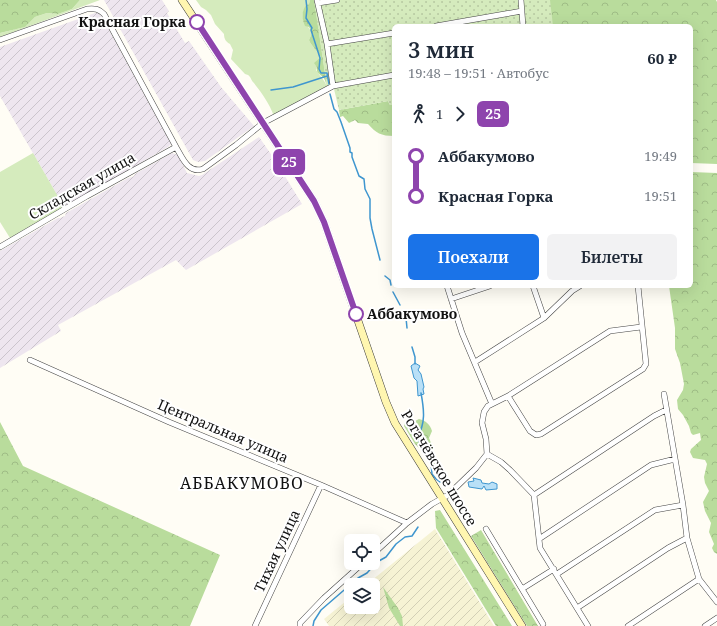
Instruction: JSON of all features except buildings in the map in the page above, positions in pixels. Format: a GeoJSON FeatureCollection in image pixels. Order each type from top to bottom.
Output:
{"type":"FeatureCollection","features":[{"type":"Feature","properties":{"kind":"main road","name":"Рогачёвское шоссе"},"geometry":{"type":"LineString","coordinates":[[182,0],[314,201],[324,222],[392,415],[400,432],[522,626]]}},
{"type":"Feature","properties":{"kind":"street"},"geometry":{"type":"LineString","coordinates":[[333,86],[327,44],[317,2],[337,0]]}},
{"type":"Feature","properties":{"kind":"street"},"geometry":{"type":"LineString","coordinates":[[522,0],[523,24]]}},
{"type":"Feature","properties":{"kind":"street"},"geometry":{"type":"LineString","coordinates":[[0,40],[87,9],[100,10],[104,14],[176,147],[188,166],[193,170],[203,169],[263,123],[333,86],[392,75]]}},
{"type":"Feature","properties":{"kind":"street"},"geometry":{"type":"LineString","coordinates":[[447,24],[522,11]]}},
{"type":"Feature","properties":{"kind":"street"},"geometry":{"type":"LineString","coordinates":[[327,44],[392,33]]}},
{"type":"Feature","properties":{"kind":"street","name":"Складская улица"},"geometry":{"type":"LineString","coordinates":[[0,247],[87,196],[176,147]]}},
{"type":"Feature","properties":{"kind":"street"},"geometry":{"type":"LineString","coordinates":[[448,288],[462,333],[492,404]]}},
{"type":"Feature","properties":{"kind":"street"},"geometry":{"type":"LineString","coordinates":[[451,299],[484,288]]}},
{"type":"Feature","properties":{"kind":"street"},"geometry":{"type":"LineString","coordinates":[[533,288],[544,318]]}},
{"type":"Feature","properties":{"kind":"street"},"geometry":{"type":"LineString","coordinates":[[475,362],[544,318],[577,288]]}},
{"type":"Feature","properties":{"kind":"street"},"geometry":{"type":"LineString","coordinates":[[508,396],[530,432],[536,435],[541,434],[643,369],[646,364],[638,288]]}},
{"type":"Feature","properties":{"kind":"street"},"geometry":{"type":"LineString","coordinates":[[380,548],[407,523],[432,504],[448,495],[471,473],[487,454],[486,439],[482,423],[484,412],[488,406],[508,396],[610,331],[642,327]]}},
{"type":"Feature","properties":{"kind":"street","name":"Центральная улица"},"geometry":{"type":"LineString","coordinates":[[30,360],[169,422],[321,485],[407,523]]}},
{"type":"Feature","properties":{"kind":"street"},"geometry":{"type":"LineString","coordinates":[[664,394],[683,505],[686,538],[699,579],[717,602]]}},
{"type":"Feature","properties":{"kind":"street"},"geometry":{"type":"LineString","coordinates":[[534,495],[654,416],[666,410]]}},
{"type":"Feature","properties":{"kind":"street"},"geometry":{"type":"LineString","coordinates":[[487,454],[501,462],[534,495],[540,548],[588,626]]}},
{"type":"Feature","properties":{"kind":"street"},"geometry":{"type":"LineString","coordinates":[[539,538],[651,465],[675,459]]}},
{"type":"Feature","properties":{"kind":"street","name":"Тихая улица"},"geometry":{"type":"LineString","coordinates":[[255,626],[321,485]]}},
{"type":"Feature","properties":{"kind":"street"},"geometry":{"type":"LineString","coordinates":[[522,589],[555,572],[655,510],[683,505]]}},
{"type":"Feature","properties":{"kind":"street"},"geometry":{"type":"LineString","coordinates":[[486,530],[543,624]]}},
{"type":"Feature","properties":{"kind":"street"},"geometry":{"type":"LineString","coordinates":[[577,608],[668,548],[686,538]]}},
{"type":"Feature","properties":{"kind":"street"},"geometry":{"type":"LineString","coordinates":[[300,626],[300,624],[324,598],[355,570]]}},
{"type":"Feature","properties":{"kind":"street"},"geometry":{"type":"LineString","coordinates":[[628,626],[699,579]]}},
{"type":"Feature","properties":{"kind":"street"},"geometry":{"type":"LineString","coordinates":[[705,626],[717,618]]}},
{"type":"Feature","properties":{"kind":"shaded area"},"geometry":{"type":"Polygon","coordinates":[[[104,0],[162,0],[169,11],[167,13],[185,43],[189,41],[221,87],[254,126],[205,161],[198,162],[193,160],[104,0]]]}},
{"type":"Feature","properties":{"kind":"shaded area"},"geometry":{"type":"Polygon","coordinates":[[[98,13],[102,17],[171,144],[64,207],[0,96],[0,47],[98,13]]]}},
{"type":"Feature","properties":{"kind":"shaded area"},"geometry":{"type":"Polygon","coordinates":[[[259,137],[302,204],[186,270],[176,260],[58,325],[61,331],[0,368],[0,251],[58,218],[65,216],[66,213],[134,176],[172,153],[178,155],[187,173],[199,176],[259,137]]]}},
{"type":"Feature","properties":{"kind":"shaded area"},"geometry":{"type":"Polygon","coordinates":[[[435,529],[494,626],[329,626],[324,619],[344,603],[344,614],[380,614],[380,578],[375,578],[435,529]]]}},
{"type":"Feature","properties":{"kind":"green space"},"geometry":{"type":"Polygon","coordinates":[[[0,0],[80,0],[72,9],[58,14],[47,13],[35,17],[25,27],[0,33],[0,0]]]}},
{"type":"Feature","properties":{"kind":"green space"},"geometry":{"type":"Polygon","coordinates":[[[80,0],[100,0],[0,37],[0,33],[25,27],[35,17],[47,13],[58,14],[72,9],[80,0]]]}},
{"type":"Feature","properties":{"kind":"green space"},"geometry":{"type":"Polygon","coordinates":[[[196,0],[310,0],[309,4],[306,5],[303,17],[312,33],[309,40],[321,57],[316,70],[327,86],[274,116],[265,98],[250,77],[245,74],[231,59],[233,50],[224,37],[224,34],[215,24],[211,15],[201,7],[196,0]]]}},
{"type":"Feature","properties":{"kind":"green space"},"geometry":{"type":"Polygon","coordinates":[[[310,0],[314,0],[315,5],[327,86],[324,78],[317,72],[317,67],[314,63],[321,57],[309,40],[312,33],[309,27],[305,26],[303,18],[303,11],[306,5],[309,4],[310,0]]]}},
{"type":"Feature","properties":{"kind":"green space"},"geometry":{"type":"Polygon","coordinates":[[[314,0],[550,0],[553,24],[392,24],[392,105],[390,105],[388,101],[339,110],[334,89],[327,88],[314,0]]]}},
{"type":"Feature","properties":{"kind":"green space"},"geometry":{"type":"Polygon","coordinates":[[[540,0],[716,0],[717,164],[693,163],[693,24],[526,24],[540,0]]]}},
{"type":"Feature","properties":{"kind":"green space"},"geometry":{"type":"Polygon","coordinates":[[[388,101],[390,105],[392,105],[392,136],[379,133],[368,124],[358,123],[355,120],[349,123],[343,116],[340,117],[339,110],[388,101]]]}},
{"type":"Feature","properties":{"kind":"green space"},"geometry":{"type":"Polygon","coordinates":[[[33,153],[64,207],[10,238],[0,222],[0,172],[33,153]]]}},
{"type":"Feature","properties":{"kind":"green space"},"geometry":{"type":"Polygon","coordinates":[[[693,172],[717,173],[717,554],[712,548],[714,544],[709,532],[711,523],[705,511],[703,502],[709,491],[704,477],[707,464],[705,460],[693,458],[690,452],[691,449],[701,440],[700,433],[693,435],[691,433],[689,426],[678,409],[677,400],[683,390],[684,384],[680,363],[675,349],[675,328],[669,288],[693,288],[693,172]]]}},
{"type":"Feature","properties":{"kind":"green space"},"geometry":{"type":"Polygon","coordinates":[[[419,419],[430,426],[432,431],[429,438],[433,448],[433,455],[446,482],[439,480],[426,455],[415,444],[404,426],[405,423],[413,422],[419,419]]]}},
{"type":"Feature","properties":{"kind":"green space"},"geometry":{"type":"Polygon","coordinates":[[[0,422],[23,466],[220,555],[190,626],[0,626],[0,422]]]}},
{"type":"Feature","properties":{"kind":"green space"},"geometry":{"type":"Polygon","coordinates":[[[440,510],[512,626],[496,626],[436,528],[435,511],[440,510]]]}},
{"type":"Feature","properties":{"kind":"green space"},"geometry":{"type":"Polygon","coordinates":[[[481,530],[538,626],[527,626],[471,536],[481,530]]]}},
{"type":"Feature","properties":{"kind":"green space"},"geometry":{"type":"Polygon","coordinates":[[[383,587],[398,608],[402,616],[403,626],[400,626],[389,608],[383,587]]]}},
{"type":"Feature","properties":{"kind":"water"},"geometry":{"type":"Polygon","coordinates":[[[415,363],[420,366],[418,370],[421,374],[424,387],[424,394],[418,396],[417,381],[414,378],[411,366],[415,363]]]}},
{"type":"Feature","properties":{"kind":"water"},"geometry":{"type":"Polygon","coordinates":[[[473,478],[481,480],[482,483],[489,484],[492,482],[497,484],[497,489],[486,490],[484,486],[482,489],[469,487],[468,482],[474,481],[473,478]]]}},
{"type":"Feature","properties":{"kind":"waterway"},"geometry":{"type":"LineString","coordinates":[[306,0],[306,18],[312,28],[311,30],[320,58],[319,69],[321,73],[327,73],[329,84]]}},
{"type":"Feature","properties":{"kind":"waterway"},"geometry":{"type":"LineString","coordinates":[[271,90],[293,87],[327,76]]}},
{"type":"Feature","properties":{"kind":"waterway"},"geometry":{"type":"LineString","coordinates":[[330,94],[334,109],[337,112],[341,122],[359,176],[364,179],[365,189],[370,199],[370,218],[380,260]]}},
{"type":"Feature","properties":{"kind":"waterway"},"geometry":{"type":"LineString","coordinates":[[385,276],[390,280],[391,285]]}},
{"type":"Feature","properties":{"kind":"waterway"},"geometry":{"type":"LineString","coordinates":[[393,292],[400,305]]}},
{"type":"Feature","properties":{"kind":"waterway"},"geometry":{"type":"LineString","coordinates":[[402,311],[406,318],[407,328]]}},
{"type":"Feature","properties":{"kind":"waterway"},"geometry":{"type":"LineString","coordinates":[[412,347],[415,357],[415,364]]}},
{"type":"Feature","properties":{"kind":"waterway"},"geometry":{"type":"LineString","coordinates":[[421,393],[423,422],[417,437],[426,457],[431,463],[432,474],[440,482]]}},
{"type":"Feature","properties":{"kind":"waterway"},"geometry":{"type":"LineString","coordinates":[[313,626],[314,621],[321,610],[358,578],[367,573],[377,562],[386,557],[396,544],[405,537],[412,536],[418,527]]}},
{"type":"Feature","properties":{"kind":"bus line","name":"25"},"geometry":{"type":"LineString","coordinates":[[197,22],[314,201],[324,222],[356,314]]}},
{"type":"Feature","properties":{"kind":"place","name":"Красная Горка"},"geometry":{"type":"Point","coordinates":[197,22]}},
{"type":"Feature","properties":{"kind":"place","name":"Аббакумово"},"geometry":{"type":"Point","coordinates":[356,314]}},
{"type":"Feature","properties":{"kind":"district","name":"АББАКУМОВО"},"geometry":{"type":"Point","coordinates":[242,483]}}]}
